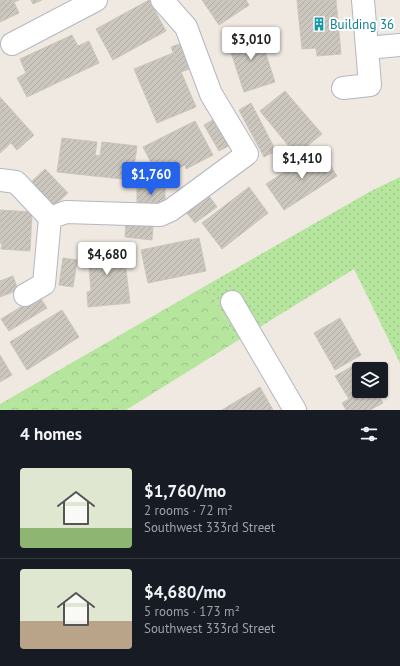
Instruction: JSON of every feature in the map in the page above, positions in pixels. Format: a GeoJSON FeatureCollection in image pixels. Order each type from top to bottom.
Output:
{"type":"FeatureCollection","features":[{"type":"Feature","properties":{"kind":"street"},"geometry":{"type":"LineString","coordinates":[[12,44],[96,0]]}},
{"type":"Feature","properties":{"kind":"street"},"geometry":{"type":"LineString","coordinates":[[50,218],[66,212],[160,215],[171,210],[247,154],[211,94],[186,27],[162,0]]}},
{"type":"Feature","properties":{"kind":"street"},"geometry":{"type":"LineString","coordinates":[[343,88],[370,85],[363,0]]}},
{"type":"Feature","properties":{"kind":"street"},"geometry":{"type":"LineString","coordinates":[[367,48],[400,45]]}},
{"type":"Feature","properties":{"kind":"street"},"geometry":{"type":"LineString","coordinates":[[0,180],[16,182],[50,218],[44,284],[25,295]]}},
{"type":"Feature","properties":{"kind":"street"},"geometry":{"type":"LineString","coordinates":[[232,302],[295,410]]}},
{"type":"Feature","properties":{"kind":"green space"},"geometry":{"type":"Polygon","coordinates":[[[400,177],[400,363],[354,269],[237,341],[207,285],[371,191],[400,177]]]}},
{"type":"Feature","properties":{"kind":"green space"},"geometry":{"type":"Polygon","coordinates":[[[207,285],[237,341],[126,410],[0,410],[0,404],[207,285]]]}},
{"type":"Feature","properties":{"kind":"building"},"geometry":{"type":"Polygon","coordinates":[[[0,0],[19,0],[14,2],[19,13],[0,22],[0,0]]]}},
{"type":"Feature","properties":{"kind":"building"},"geometry":{"type":"Polygon","coordinates":[[[31,0],[42,0],[33,4],[31,0]]]}},
{"type":"Feature","properties":{"kind":"building"},"geometry":{"type":"Polygon","coordinates":[[[149,0],[166,31],[113,60],[96,29],[149,0]]]}},
{"type":"Feature","properties":{"kind":"building"},"geometry":{"type":"Polygon","coordinates":[[[202,0],[246,0],[249,5],[219,25],[202,0]]]}},
{"type":"Feature","properties":{"kind":"building","name":"Building 36"},"geometry":{"type":"Polygon","coordinates":[[[297,0],[336,0],[341,54],[317,56],[316,48],[302,49],[297,0]]]}},
{"type":"Feature","properties":{"kind":"building"},"geometry":{"type":"Polygon","coordinates":[[[258,30],[275,82],[244,92],[227,40],[258,30]]]}},
{"type":"Feature","properties":{"kind":"building"},"geometry":{"type":"Polygon","coordinates":[[[72,35],[78,46],[89,41],[99,63],[27,97],[17,78],[26,73],[20,59],[72,35]]]}},
{"type":"Feature","properties":{"kind":"building"},"geometry":{"type":"Polygon","coordinates":[[[185,42],[195,67],[181,72],[171,47],[185,42]]]}},
{"type":"Feature","properties":{"kind":"building"},"geometry":{"type":"Polygon","coordinates":[[[173,53],[196,107],[157,123],[134,69],[173,53]]]}},
{"type":"Feature","properties":{"kind":"building"},"geometry":{"type":"Polygon","coordinates":[[[285,91],[322,134],[296,155],[260,111],[285,91]]]}},
{"type":"Feature","properties":{"kind":"building"},"geometry":{"type":"Polygon","coordinates":[[[0,97],[34,135],[17,150],[11,143],[0,153],[0,97]]]}},
{"type":"Feature","properties":{"kind":"building"},"geometry":{"type":"Polygon","coordinates":[[[251,103],[276,151],[264,157],[239,110],[251,103]]]}},
{"type":"Feature","properties":{"kind":"building"},"geometry":{"type":"Polygon","coordinates":[[[221,115],[236,142],[219,151],[204,125],[221,115]]]}},
{"type":"Feature","properties":{"kind":"building"},"geometry":{"type":"Polygon","coordinates":[[[195,121],[213,155],[186,169],[185,165],[159,178],[143,147],[195,121]]]}},
{"type":"Feature","properties":{"kind":"building"},"geometry":{"type":"Polygon","coordinates":[[[62,138],[97,142],[95,155],[100,156],[102,142],[137,146],[132,180],[57,172],[62,138]]]}},
{"type":"Feature","properties":{"kind":"building"},"geometry":{"type":"Polygon","coordinates":[[[320,149],[337,176],[284,210],[266,184],[320,149]]]}},
{"type":"Feature","properties":{"kind":"building"},"geometry":{"type":"Polygon","coordinates":[[[45,169],[68,193],[54,206],[31,182],[45,169]]]}},
{"type":"Feature","properties":{"kind":"building"},"geometry":{"type":"Polygon","coordinates":[[[249,187],[268,213],[222,249],[202,223],[249,187]]]}},
{"type":"Feature","properties":{"kind":"building"},"geometry":{"type":"Polygon","coordinates":[[[137,188],[165,188],[165,203],[137,203],[137,188]]]}},
{"type":"Feature","properties":{"kind":"building"},"geometry":{"type":"Polygon","coordinates":[[[209,196],[217,207],[195,223],[186,212],[209,196]]]}},
{"type":"Feature","properties":{"kind":"building"},"geometry":{"type":"Polygon","coordinates":[[[0,210],[32,212],[30,251],[1,249],[0,210]]]}},
{"type":"Feature","properties":{"kind":"building"},"geometry":{"type":"Polygon","coordinates":[[[126,223],[153,226],[152,240],[125,237],[126,223]]]}},
{"type":"Feature","properties":{"kind":"building"},"geometry":{"type":"Polygon","coordinates":[[[199,238],[206,271],[148,283],[141,250],[199,238]]]}},
{"type":"Feature","properties":{"kind":"building"},"geometry":{"type":"Polygon","coordinates":[[[123,245],[130,303],[88,307],[87,292],[91,291],[89,266],[84,267],[82,249],[123,245]]]}},
{"type":"Feature","properties":{"kind":"building"},"geometry":{"type":"Polygon","coordinates":[[[63,258],[77,260],[73,287],[59,285],[63,258]]]}},
{"type":"Feature","properties":{"kind":"building"},"geometry":{"type":"Polygon","coordinates":[[[13,276],[18,290],[0,297],[0,281],[13,276]]]}},
{"type":"Feature","properties":{"kind":"building"},"geometry":{"type":"Polygon","coordinates":[[[39,296],[47,308],[9,331],[1,319],[39,296]]]}},
{"type":"Feature","properties":{"kind":"building"},"geometry":{"type":"Polygon","coordinates":[[[62,310],[79,337],[27,370],[10,342],[62,310]]]}},
{"type":"Feature","properties":{"kind":"building"},"geometry":{"type":"Polygon","coordinates":[[[340,318],[361,355],[335,370],[314,333],[340,318]]]}},
{"type":"Feature","properties":{"kind":"building"},"geometry":{"type":"Polygon","coordinates":[[[0,355],[12,375],[0,382],[0,355]]]}},
{"type":"Feature","properties":{"kind":"building"},"geometry":{"type":"Polygon","coordinates":[[[352,366],[352,398],[380,398],[383,403],[370,410],[346,410],[342,403],[349,399],[335,376],[352,366]]]}},
{"type":"Feature","properties":{"kind":"building"},"geometry":{"type":"Polygon","coordinates":[[[260,387],[273,410],[222,410],[260,387]]]}},
{"type":"Feature","properties":{"kind":"place","name":"Building 36"},"geometry":{"type":"Point","coordinates":[319,24]}}]}
